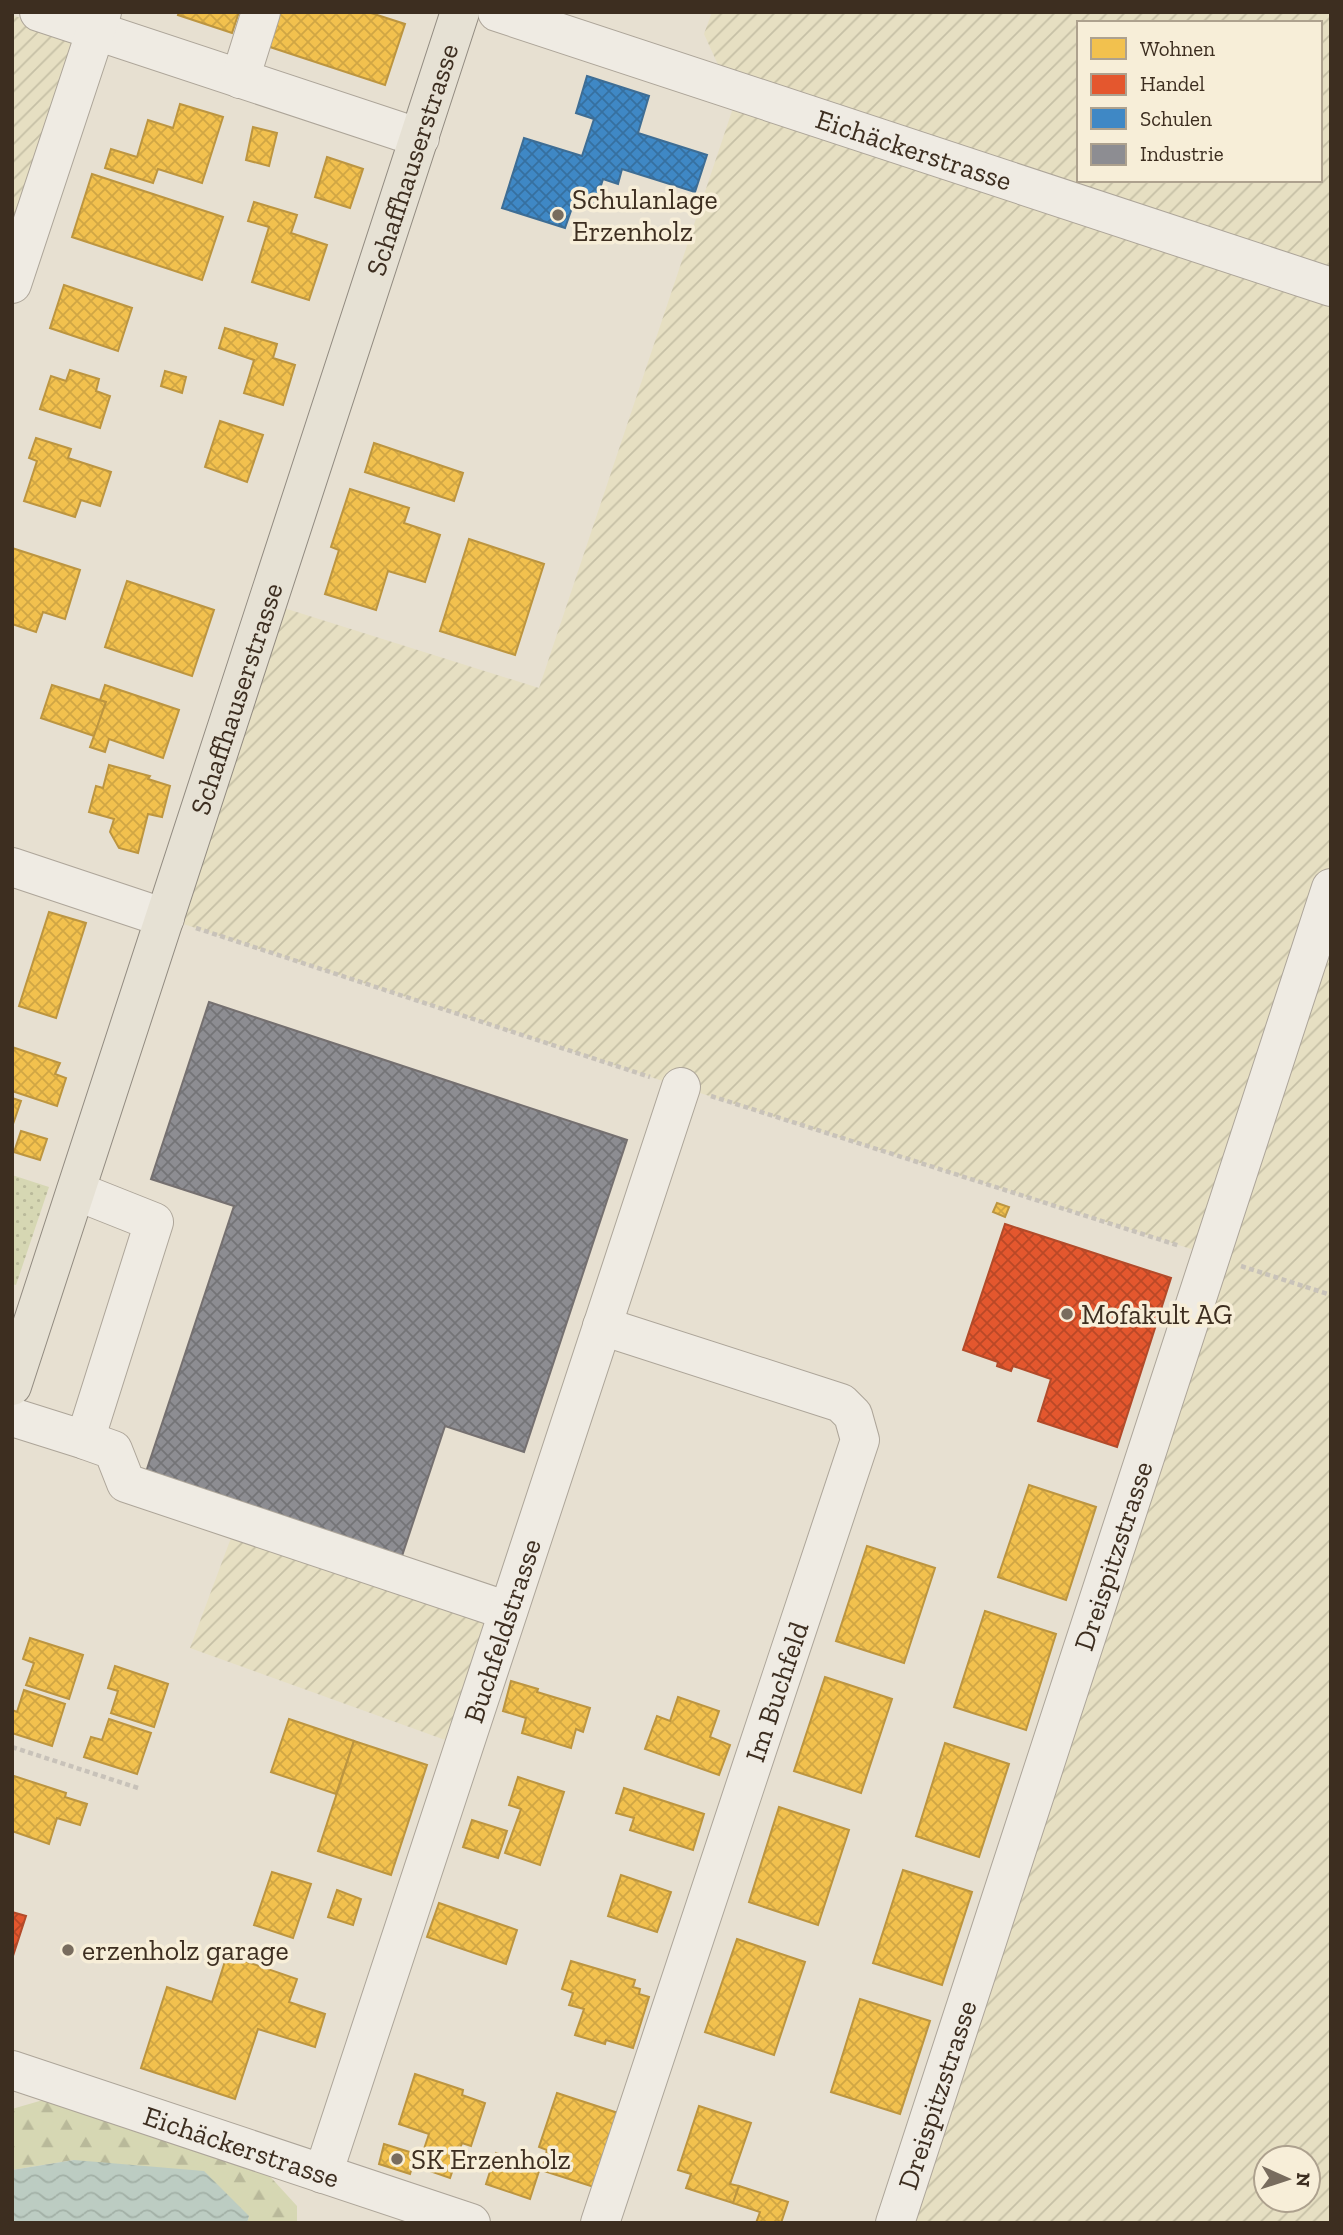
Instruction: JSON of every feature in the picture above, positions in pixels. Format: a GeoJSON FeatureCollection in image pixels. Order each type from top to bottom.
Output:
{"type":"FeatureCollection","features":[{"type":"Feature","properties":{"kind":"main road","name":"Schaffhauserstrasse"},"geometry":{"type":"LineString","coordinates":[[12,1386],[460,12]]}},
{"type":"Feature","properties":{"kind":"street"},"geometry":{"type":"LineString","coordinates":[[39,12],[99,22],[240,79],[419,138]]}},
{"type":"Feature","properties":{"kind":"street"},"geometry":{"type":"LineString","coordinates":[[240,79],[261,12]]}},
{"type":"Feature","properties":{"kind":"street","name":"Eichäckerstrasse"},"geometry":{"type":"LineString","coordinates":[[497,12],[1331,287]]}},
{"type":"Feature","properties":{"kind":"street"},"geometry":{"type":"LineString","coordinates":[[12,284],[99,22]]}},
{"type":"Feature","properties":{"kind":"street"},"geometry":{"type":"LineString","coordinates":[[12,867],[165,918]]}},
{"type":"Feature","properties":{"kind":"street","name":"Dreispitzstrasse"},"geometry":{"type":"LineString","coordinates":[[895,2223],[1331,888]]}},
{"type":"Feature","properties":{"kind":"street","name":"Buchfeldstrasse"},"geometry":{"type":"LineString","coordinates":[[323,2174],[681,1087]]}},
{"type":"Feature","properties":{"kind":"street"},"geometry":{"type":"LineString","coordinates":[[76,1191],[154,1222],[85,1440]]}},
{"type":"Feature","properties":{"kind":"street","name":"Im Buchfeld"},"geometry":{"type":"LineString","coordinates":[[600,2223],[860,1440],[853,1415],[841,1402],[602,1326]]}},
{"type":"Feature","properties":{"kind":"street"},"geometry":{"type":"LineString","coordinates":[[12,1417],[113,1450],[126,1483],[508,1611]]}},
{"type":"Feature","properties":{"kind":"street","name":"Eichäckerstrasse"},"geometry":{"type":"LineString","coordinates":[[12,2070],[471,2223]]}},
{"type":"Feature","properties":{"kind":"path"},"geometry":{"type":"LineString","coordinates":[[1210,1255],[1331,1295]]}},
{"type":"Feature","properties":{"kind":"path"},"geometry":{"type":"LineString","coordinates":[[12,1747],[138,1788]]}},
{"type":"Feature","properties":{"kind":"shaded area"},"geometry":{"type":"Polygon","coordinates":[[[712,12],[1331,12],[1331,2223],[895,2223],[1210,1255],[681,1087],[165,918],[268,603],[539,688],[735,102],[704,34],[712,12]]]}},
{"type":"Feature","properties":{"kind":"shaded area"},"geometry":{"type":"Polygon","coordinates":[[[12,15],[84,39],[12,257],[12,15]]]}},
{"type":"Feature","properties":{"kind":"shaded area"},"geometry":{"type":"Polygon","coordinates":[[[235,1527],[489,1609],[448,1741],[190,1648],[235,1527]]]}},
{"type":"Feature","properties":{"kind":"green space"},"geometry":{"type":"Polygon","coordinates":[[[12,1175],[49,1187],[16,1285],[12,1284],[12,1175]]]}},
{"type":"Feature","properties":{"kind":"green space"},"geometry":{"type":"Polygon","coordinates":[[[43,2100],[265,2171],[297,2206],[297,2223],[247,2223],[249,2216],[74,2160],[12,2170],[12,2109],[43,2100]]]}},
{"type":"Feature","properties":{"kind":"water"},"geometry":{"type":"Polygon","coordinates":[[[74,2160],[204,2171],[249,2216],[247,2223],[12,2223],[12,2170],[74,2160]]]}},
{"type":"Feature","properties":{"kind":"building: Wohnen"},"geometry":{"type":"Polygon","coordinates":[[[179,12],[239,12],[232,33],[178,15],[179,12]]]}},
{"type":"Feature","properties":{"kind":"building: Wohnen"},"geometry":{"type":"Polygon","coordinates":[[[275,12],[368,12],[405,24],[385,85],[264,45],[275,12]]]}},
{"type":"Feature","properties":{"kind":"building: Wohnen"},"geometry":{"type":"Polygon","coordinates":[[[180,104],[223,117],[202,183],[158,169],[153,183],[105,168],[111,149],[137,157],[148,120],[173,128],[180,104]]]}},
{"type":"Feature","properties":{"kind":"building: Wohnen"},"geometry":{"type":"Polygon","coordinates":[[[253,127],[277,133],[269,166],[246,160],[253,127]]]}},
{"type":"Feature","properties":{"kind":"building: Wohnen"},"geometry":{"type":"Polygon","coordinates":[[[327,157],[363,169],[350,208],[315,197],[327,157]]]}},
{"type":"Feature","properties":{"kind":"building: Wohnen"},"geometry":{"type":"Polygon","coordinates":[[[92,174],[223,217],[202,280],[72,237],[92,174]]]}},
{"type":"Feature","properties":{"kind":"building: Wohnen"},"geometry":{"type":"Polygon","coordinates":[[[254,202],[297,215],[291,233],[327,245],[309,300],[252,282],[269,227],[248,221],[254,202]]]}},
{"type":"Feature","properties":{"kind":"building: Wohnen"},"geometry":{"type":"Polygon","coordinates":[[[64,285],[132,308],[118,351],[50,328],[64,285]]]}},
{"type":"Feature","properties":{"kind":"building: Wohnen"},"geometry":{"type":"Polygon","coordinates":[[[225,328],[277,344],[273,358],[295,365],[283,405],[244,393],[254,360],[219,348],[225,328]]]}},
{"type":"Feature","properties":{"kind":"building: Wohnen"},"geometry":{"type":"Polygon","coordinates":[[[70,370],[99,379],[96,391],[110,396],[100,428],[40,409],[51,376],[66,381],[70,370]]]}},
{"type":"Feature","properties":{"kind":"building: Wohnen"},"geometry":{"type":"Polygon","coordinates":[[[165,371],[186,377],[182,393],[161,386],[165,371]]]}},
{"type":"Feature","properties":{"kind":"building: Wohnen"},"geometry":{"type":"Polygon","coordinates":[[[220,421],[263,435],[247,482],[205,467],[220,421]]]}},
{"type":"Feature","properties":{"kind":"building: Wohnen"},"geometry":{"type":"Polygon","coordinates":[[[36,438],[71,449],[68,458],[111,472],[100,506],[81,500],[75,517],[24,501],[37,461],[29,458],[36,438]]]}},
{"type":"Feature","properties":{"kind":"building: Wohnen"},"geometry":{"type":"Polygon","coordinates":[[[374,443],[463,473],[454,501],[365,472],[374,443]]]}},
{"type":"Feature","properties":{"kind":"building: Wohnen"},"geometry":{"type":"Polygon","coordinates":[[[350,489],[409,508],[404,523],[440,535],[425,582],[388,571],[376,610],[325,594],[339,550],[331,547],[350,489]]]}},
{"type":"Feature","properties":{"kind":"building: Wohnen"},"geometry":{"type":"Polygon","coordinates":[[[469,539],[544,564],[515,655],[440,631],[469,539]]]}},
{"type":"Feature","properties":{"kind":"building: Wohnen"},"geometry":{"type":"Polygon","coordinates":[[[12,548],[80,570],[65,619],[43,612],[36,632],[12,624],[12,548]]]}},
{"type":"Feature","properties":{"kind":"building: Wohnen"},"geometry":{"type":"Polygon","coordinates":[[[127,581],[214,610],[192,676],[105,647],[127,581]]]}},
{"type":"Feature","properties":{"kind":"building: Wohnen"},"geometry":{"type":"Polygon","coordinates":[[[52,685],[106,702],[94,736],[41,718],[52,685]]]}},
{"type":"Feature","properties":{"kind":"building: Wohnen"},"geometry":{"type":"Polygon","coordinates":[[[105,685],[179,710],[163,758],[109,739],[105,752],[90,747],[106,702],[100,700],[105,685]]]}},
{"type":"Feature","properties":{"kind":"building: Wohnen"},"geometry":{"type":"Polygon","coordinates":[[[109,765],[150,776],[148,779],[170,786],[162,817],[148,814],[138,853],[119,848],[110,832],[114,819],[89,812],[96,786],[103,788],[109,765]]]}},
{"type":"Feature","properties":{"kind":"building: Wohnen"},"geometry":{"type":"Polygon","coordinates":[[[49,912],[86,923],[56,1018],[19,1006],[49,912]]]}},
{"type":"Feature","properties":{"kind":"building: Wohnen"},"geometry":{"type":"Polygon","coordinates":[[[12,1047],[60,1063],[55,1074],[66,1078],[57,1106],[12,1091],[12,1047]]]}},
{"type":"Feature","properties":{"kind":"building: Wohnen"},"geometry":{"type":"Polygon","coordinates":[[[12,1098],[21,1101],[12,1127],[12,1098]]]}},
{"type":"Feature","properties":{"kind":"building: Wohnen"},"geometry":{"type":"Polygon","coordinates":[[[21,1131],[47,1139],[40,1160],[14,1152],[21,1131]]]}},
{"type":"Feature","properties":{"kind":"building: Wohnen"},"geometry":{"type":"Polygon","coordinates":[[[997,1203],[1009,1207],[1005,1217],[993,1212],[997,1203]]]}},
{"type":"Feature","properties":{"kind":"building: Wohnen"},"geometry":{"type":"Polygon","coordinates":[[[1029,1485],[1096,1507],[1066,1600],[998,1577],[1029,1485]]]}},
{"type":"Feature","properties":{"kind":"building: Wohnen"},"geometry":{"type":"Polygon","coordinates":[[[867,1546],[935,1568],[904,1663],[836,1641],[867,1546]]]}},
{"type":"Feature","properties":{"kind":"building: Wohnen"},"geometry":{"type":"Polygon","coordinates":[[[985,1611],[1056,1634],[1026,1730],[954,1707],[985,1611]]]}},
{"type":"Feature","properties":{"kind":"building: Wohnen"},"geometry":{"type":"Polygon","coordinates":[[[30,1638],[83,1655],[69,1699],[26,1685],[34,1663],[23,1659],[30,1638]]]}},
{"type":"Feature","properties":{"kind":"building: Wohnen"},"geometry":{"type":"Polygon","coordinates":[[[115,1666],[168,1684],[154,1727],[111,1713],[118,1691],[108,1688],[115,1666]]]}},
{"type":"Feature","properties":{"kind":"building: Wohnen"},"geometry":{"type":"Polygon","coordinates":[[[825,1677],[892,1699],[861,1793],[794,1771],[825,1677]]]}},
{"type":"Feature","properties":{"kind":"building: Wohnen"},"geometry":{"type":"Polygon","coordinates":[[[511,1681],[590,1708],[583,1732],[576,1729],[571,1748],[522,1733],[526,1718],[503,1711],[511,1681]]]}},
{"type":"Feature","properties":{"kind":"building: Wohnen"},"geometry":{"type":"Polygon","coordinates":[[[24,1690],[65,1704],[52,1746],[12,1733],[12,1710],[17,1712],[24,1690]]]}},
{"type":"Feature","properties":{"kind":"building: Wohnen"},"geometry":{"type":"Polygon","coordinates":[[[678,1697],[719,1711],[710,1737],[730,1745],[719,1775],[645,1749],[657,1716],[670,1721],[678,1697]]]}},
{"type":"Feature","properties":{"kind":"building: Wohnen"},"geometry":{"type":"Polygon","coordinates":[[[109,1719],[151,1733],[137,1774],[84,1757],[91,1737],[102,1740],[109,1719]]]}},
{"type":"Feature","properties":{"kind":"building: Wohnen"},"geometry":{"type":"Polygon","coordinates":[[[289,1719],[354,1741],[336,1794],[271,1772],[289,1719]]]}},
{"type":"Feature","properties":{"kind":"building: Wohnen"},"geometry":{"type":"Polygon","coordinates":[[[354,1741],[427,1765],[391,1875],[318,1851],[354,1741]]]}},
{"type":"Feature","properties":{"kind":"building: Wohnen"},"geometry":{"type":"Polygon","coordinates":[[[945,1743],[1009,1764],[979,1857],[916,1836],[945,1743]]]}},
{"type":"Feature","properties":{"kind":"building: Wohnen"},"geometry":{"type":"Polygon","coordinates":[[[14,1776],[66,1793],[65,1797],[87,1804],[80,1825],[57,1818],[49,1844],[12,1831],[14,1776]]]}},
{"type":"Feature","properties":{"kind":"building: Wohnen"},"geometry":{"type":"Polygon","coordinates":[[[518,1777],[564,1792],[540,1865],[505,1853],[521,1809],[509,1805],[518,1777]]]}},
{"type":"Feature","properties":{"kind":"building: Wohnen"},"geometry":{"type":"Polygon","coordinates":[[[624,1788],[704,1814],[693,1850],[630,1830],[634,1818],[616,1813],[624,1788]]]}},
{"type":"Feature","properties":{"kind":"building: Wohnen"},"geometry":{"type":"Polygon","coordinates":[[[779,1807],[849,1830],[818,1925],[749,1902],[779,1807]]]}},
{"type":"Feature","properties":{"kind":"building: Wohnen"},"geometry":{"type":"Polygon","coordinates":[[[472,1820],[507,1831],[498,1858],[463,1847],[472,1820]]]}},
{"type":"Feature","properties":{"kind":"building: Wohnen"},"geometry":{"type":"Polygon","coordinates":[[[903,1870],[972,1892],[942,1985],[873,1963],[903,1870]]]}},
{"type":"Feature","properties":{"kind":"building: Wohnen"},"geometry":{"type":"Polygon","coordinates":[[[272,1872],[311,1884],[293,1938],[254,1925],[272,1872]]]}},
{"type":"Feature","properties":{"kind":"building: Wohnen"},"geometry":{"type":"Polygon","coordinates":[[[621,1875],[671,1892],[657,1932],[608,1916],[621,1875]]]}},
{"type":"Feature","properties":{"kind":"building: Wohnen"},"geometry":{"type":"Polygon","coordinates":[[[337,1890],[361,1899],[353,1925],[328,1917],[337,1890]]]}},
{"type":"Feature","properties":{"kind":"building: Wohnen"},"geometry":{"type":"Polygon","coordinates":[[[439,1903],[517,1930],[506,1964],[427,1937],[439,1903]]]}},
{"type":"Feature","properties":{"kind":"building: Wohnen"},"geometry":{"type":"Polygon","coordinates":[[[737,1939],[805,1962],[774,2055],[705,2032],[737,1939]]]}},
{"type":"Feature","properties":{"kind":"building: Wohnen"},"geometry":{"type":"Polygon","coordinates":[[[227,1955],[297,1979],[289,2002],[325,2014],[315,2047],[258,2029],[235,2099],[141,2068],[167,1987],[212,2002],[227,1955]]]}},
{"type":"Feature","properties":{"kind":"building: Wohnen"},"geometry":{"type":"Polygon","coordinates":[[[571,1961],[635,1980],[633,1987],[640,1989],[639,1994],[649,1997],[633,2048],[606,2040],[605,2044],[575,2035],[584,2009],[569,2005],[573,1993],[562,1989],[571,1961]]]}},
{"type":"Feature","properties":{"kind":"building: Wohnen"},"geometry":{"type":"Polygon","coordinates":[[[860,1999],[930,2021],[900,2114],[831,2092],[860,1999]]]}},
{"type":"Feature","properties":{"kind":"building: Wohnen"},"geometry":{"type":"Polygon","coordinates":[[[415,2074],[463,2090],[462,2095],[485,2103],[471,2146],[462,2143],[450,2178],[418,2167],[429,2134],[399,2124],[415,2074]]]}},
{"type":"Feature","properties":{"kind":"building: Wohnen"},"geometry":{"type":"Polygon","coordinates":[[[557,2093],[618,2113],[594,2187],[541,2170],[547,2150],[539,2147],[557,2093]]]}},
{"type":"Feature","properties":{"kind":"building: Wohnen"},"geometry":{"type":"Polygon","coordinates":[[[699,2106],[751,2123],[730,2184],[739,2186],[733,2203],[686,2188],[691,2174],[678,2170],[699,2106]]]}},
{"type":"Feature","properties":{"kind":"building: Wohnen","name":"SK Erzenholz"},"geometry":{"type":"Polygon","coordinates":[[[384,2144],[416,2154],[410,2174],[379,2164],[384,2144]]]}},
{"type":"Feature","properties":{"kind":"building: Wohnen"},"geometry":{"type":"Polygon","coordinates":[[[496,2153],[540,2168],[530,2199],[486,2184],[496,2153]]]}},
{"type":"Feature","properties":{"kind":"building: Wohnen"},"geometry":{"type":"Polygon","coordinates":[[[739,2186],[788,2202],[781,2223],[756,2223],[760,2212],[733,2203],[739,2186]]]}},
{"type":"Feature","properties":{"kind":"building: Handel","name":"Mofakult AG"},"geometry":{"type":"Polygon","coordinates":[[[1005,1224],[1171,1278],[1117,1447],[1038,1421],[1051,1379],[1013,1366],[1011,1371],[997,1366],[998,1362],[963,1350],[1005,1224]]]}},
{"type":"Feature","properties":{"kind":"building: Handel"},"geometry":{"type":"Polygon","coordinates":[[[12,1912],[26,1916],[12,1959],[12,1912]]]}},
{"type":"Feature","properties":{"kind":"building: Schulen"},"geometry":{"type":"Polygon","coordinates":[[[587,76],[649,96],[638,133],[707,155],[695,192],[622,169],[618,184],[603,179],[594,208],[574,202],[565,228],[502,208],[524,138],[582,156],[594,119],[576,113],[587,76]]]}},
{"type":"Feature","properties":{"kind":"building: Industrie"},"geometry":{"type":"Polygon","coordinates":[[[209,1002],[627,1140],[524,1452],[445,1426],[400,1562],[144,1478],[234,1206],[151,1179],[209,1002]]]}},
{"type":"Feature","properties":{"kind":"place","name":"Schulanlage Erzenholz"},"geometry":{"type":"Point","coordinates":[558,215]}},
{"type":"Feature","properties":{"kind":"place","name":"Mofakult AG"},"geometry":{"type":"Point","coordinates":[1067,1314]}},
{"type":"Feature","properties":{"kind":"place","name":"erzenholz garage"},"geometry":{"type":"Point","coordinates":[68,1950]}},
{"type":"Feature","properties":{"kind":"place","name":"SK Erzenholz"},"geometry":{"type":"Point","coordinates":[397,2159]}}]}
